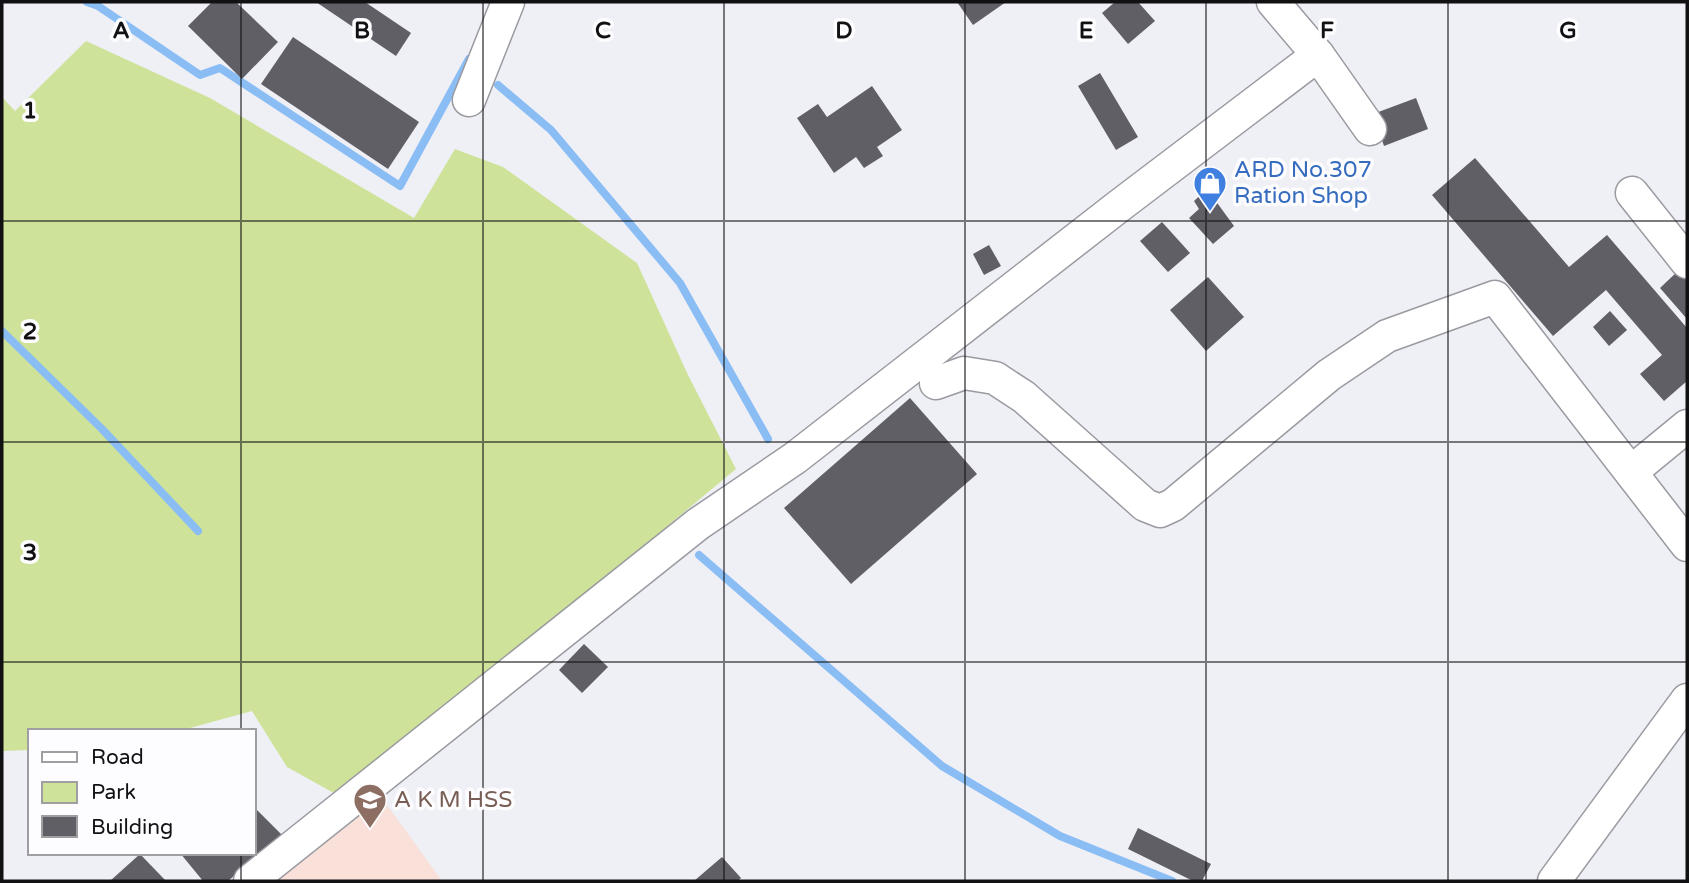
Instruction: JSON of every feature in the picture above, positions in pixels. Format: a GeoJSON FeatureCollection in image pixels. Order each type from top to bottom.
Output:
{"type":"FeatureCollection","features":[{"type":"Feature","properties":{"kind":"street"},"geometry":{"type":"LineString","coordinates":[[469,100],[508,2]]}},
{"type":"Feature","properties":{"kind":"street"},"geometry":{"type":"LineString","coordinates":[[1273,2],[1318,55],[1370,129]]}},
{"type":"Feature","properties":{"kind":"street"},"geometry":{"type":"LineString","coordinates":[[250,881],[698,524],[795,458],[1318,55]]}},
{"type":"Feature","properties":{"kind":"street"},"geometry":{"type":"LineString","coordinates":[[1632,193],[1687,262]]}},
{"type":"Feature","properties":{"kind":"street"},"geometry":{"type":"LineString","coordinates":[[936,383],[964,373],[995,378],[1024,397],[1145,505],[1160,511],[1173,505],[1329,375],[1387,336],[1495,297],[1687,545]]}},
{"type":"Feature","properties":{"kind":"street"},"geometry":{"type":"LineString","coordinates":[[1631,472],[1687,426]]}},
{"type":"Feature","properties":{"kind":"street"},"geometry":{"type":"LineString","coordinates":[[1554,881],[1687,700]]}},
{"type":"Feature","properties":{"kind":"shaded area","name":"A K M HSS"},"geometry":{"type":"Polygon","coordinates":[[[381,797],[442,881],[267,881],[381,797]]]}},
{"type":"Feature","properties":{"kind":"green space"},"geometry":{"type":"Polygon","coordinates":[[[86,41],[210,98],[414,218],[455,149],[503,167],[637,263],[688,375],[736,469],[341,797],[287,767],[252,711],[186,729],[28,729],[28,750],[2,751],[2,97],[15,111],[86,41]]]}},
{"type":"Feature","properties":{"kind":"building"},"geometry":{"type":"Polygon","coordinates":[[[212,2],[236,2],[278,42],[242,79],[188,26],[212,2]]]}},
{"type":"Feature","properties":{"kind":"building"},"geometry":{"type":"Polygon","coordinates":[[[316,2],[365,2],[411,33],[396,56],[316,2]]]}},
{"type":"Feature","properties":{"kind":"building"},"geometry":{"type":"Polygon","coordinates":[[[957,2],[1006,2],[973,25],[957,2]]]}},
{"type":"Feature","properties":{"kind":"building"},"geometry":{"type":"Polygon","coordinates":[[[1115,2],[1138,2],[1155,21],[1128,44],[1102,13],[1115,2]]]}},
{"type":"Feature","properties":{"kind":"building"},"geometry":{"type":"Polygon","coordinates":[[[293,37],[419,122],[388,169],[261,84],[293,37]]]}},
{"type":"Feature","properties":{"kind":"building"},"geometry":{"type":"Polygon","coordinates":[[[1100,73],[1138,137],[1116,150],[1078,86],[1100,73]]]}},
{"type":"Feature","properties":{"kind":"building"},"geometry":{"type":"Polygon","coordinates":[[[872,86],[902,130],[877,147],[883,156],[864,168],[856,157],[834,173],[797,118],[818,104],[827,117],[872,86]]]}},
{"type":"Feature","properties":{"kind":"building"},"geometry":{"type":"Polygon","coordinates":[[[1416,98],[1428,129],[1384,146],[1373,114],[1416,98]]]}},
{"type":"Feature","properties":{"kind":"building"},"geometry":{"type":"Polygon","coordinates":[[[1475,158],[1569,267],[1607,235],[1687,328],[1687,381],[1664,401],[1640,374],[1662,355],[1606,290],[1553,336],[1432,195],[1475,158]]]}},
{"type":"Feature","properties":{"kind":"building","name":"ARD No.307 Ration Shop"},"geometry":{"type":"Polygon","coordinates":[[[1207,189],[1234,226],[1213,244],[1189,218],[1199,209],[1194,201],[1207,189]]]}},
{"type":"Feature","properties":{"kind":"building"},"geometry":{"type":"Polygon","coordinates":[[[1162,222],[1190,253],[1168,272],[1140,241],[1162,222]]]}},
{"type":"Feature","properties":{"kind":"building"},"geometry":{"type":"Polygon","coordinates":[[[989,245],[1001,266],[984,275],[973,254],[989,245]]]}},
{"type":"Feature","properties":{"kind":"building"},"geometry":{"type":"Polygon","coordinates":[[[1679,270],[1687,279],[1687,319],[1660,288],[1679,270]]]}},
{"type":"Feature","properties":{"kind":"building"},"geometry":{"type":"Polygon","coordinates":[[[1208,277],[1244,317],[1206,351],[1170,310],[1208,277]]]}},
{"type":"Feature","properties":{"kind":"building"},"geometry":{"type":"Polygon","coordinates":[[[1610,311],[1627,330],[1609,346],[1593,327],[1610,311]]]}},
{"type":"Feature","properties":{"kind":"building"},"geometry":{"type":"Polygon","coordinates":[[[910,398],[977,474],[851,584],[784,508],[910,398]]]}},
{"type":"Feature","properties":{"kind":"building"},"geometry":{"type":"Polygon","coordinates":[[[584,644],[608,667],[582,693],[559,670],[584,644]]]}},
{"type":"Feature","properties":{"kind":"building"},"geometry":{"type":"Polygon","coordinates":[[[256,809],[282,835],[228,881],[203,881],[182,855],[256,855],[256,809]]]}},
{"type":"Feature","properties":{"kind":"building"},"geometry":{"type":"Polygon","coordinates":[[[1138,828],[1211,864],[1202,881],[1193,881],[1128,849],[1138,828]]]}},
{"type":"Feature","properties":{"kind":"building"},"geometry":{"type":"Polygon","coordinates":[[[141,855],[166,881],[110,881],[141,855]]]}},
{"type":"Feature","properties":{"kind":"building"},"geometry":{"type":"Polygon","coordinates":[[[722,857],[741,878],[738,881],[694,881],[722,857]]]}},
{"type":"Feature","properties":{"kind":"waterway"},"geometry":{"type":"LineString","coordinates":[[87,2],[98,6],[200,75],[220,68],[400,186],[469,59]]}},
{"type":"Feature","properties":{"kind":"waterway"},"geometry":{"type":"LineString","coordinates":[[498,85],[551,130],[680,283],[768,439]]}},
{"type":"Feature","properties":{"kind":"waterway"},"geometry":{"type":"LineString","coordinates":[[2,331],[102,429],[198,531]]}},
{"type":"Feature","properties":{"kind":"waterway"},"geometry":{"type":"LineString","coordinates":[[699,555],[942,766],[1060,836],[1172,881]]}},
{"type":"Feature","properties":{"kind":"place","name":"ARD No.307 Ration Shop"},"geometry":{"type":"Point","coordinates":[1210,213]}},
{"type":"Feature","properties":{"kind":"place","name":"A K M HSS"},"geometry":{"type":"Point","coordinates":[370,830]}}]}
